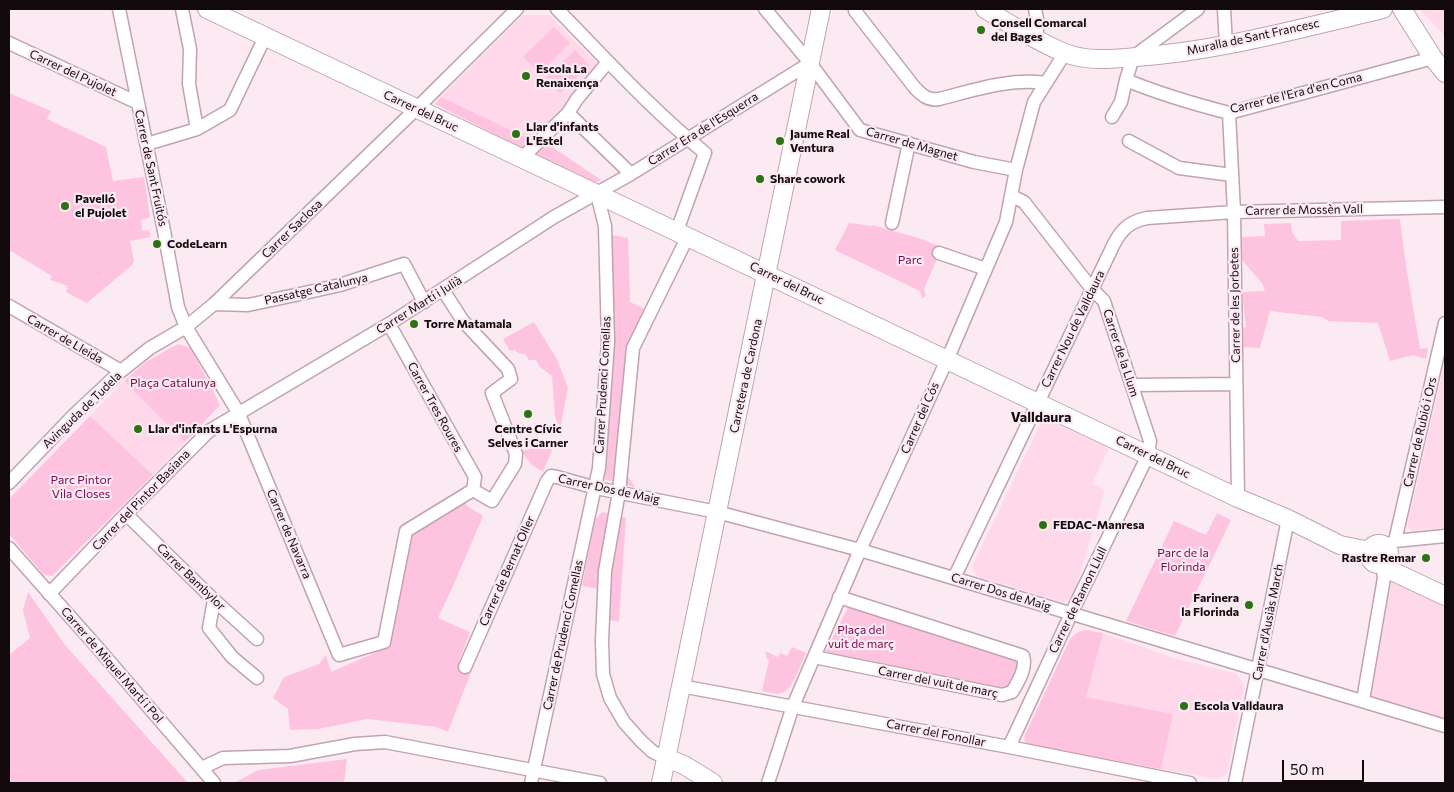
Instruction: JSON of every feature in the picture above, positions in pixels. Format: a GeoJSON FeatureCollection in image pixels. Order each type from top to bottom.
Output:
{"type":"FeatureCollection","features":[{"type":"Feature","properties":{"kind":"street","name":"Carrer de Sant Fruitós"},"geometry":{"type":"LineString","coordinates":[[119,9],[178,307],[186,327]]}},
{"type":"Feature","properties":{"kind":"street"},"geometry":{"type":"LineString","coordinates":[[182,9],[190,49],[189,84],[197,129]]}},
{"type":"Feature","properties":{"kind":"street","name":"Carrer del Bruc"},"geometry":{"type":"LineString","coordinates":[[207,9],[683,233],[1238,498],[1288,519],[1340,545],[1383,553],[1392,571],[1445,596]]}},
{"type":"Feature","properties":{"kind":"street"},"geometry":{"type":"LineString","coordinates":[[417,108],[517,9]]}},
{"type":"Feature","properties":{"kind":"street"},"geometry":{"type":"LineString","coordinates":[[557,9],[607,63],[686,138],[705,153],[683,233],[633,348],[619,492],[605,571],[603,674],[610,698],[624,722],[641,741],[653,752],[668,751],[684,765],[713,783]]}},
{"type":"Feature","properties":{"kind":"street","name":"Carrer de Magnet"},"geometry":{"type":"LineString","coordinates":[[765,9],[810,63],[860,130],[974,162],[1016,170]]}},
{"type":"Feature","properties":{"kind":"street","name":"Carretera de Cardona"},"geometry":{"type":"LineString","coordinates":[[661,783],[821,9]]}},
{"type":"Feature","properties":{"kind":"street","name":"Muralla de Sant Francesc"},"geometry":{"type":"LineString","coordinates":[[985,9],[1065,53],[1098,59],[1159,56],[1226,45],[1383,9]]}},
{"type":"Feature","properties":{"kind":"street"},"geometry":{"type":"LineString","coordinates":[[1035,9],[1037,38]]}},
{"type":"Feature","properties":{"kind":"street"},"geometry":{"type":"LineString","coordinates":[[1112,117],[1121,102],[1134,57],[1182,13],[1198,9]]}},
{"type":"Feature","properties":{"kind":"street"},"geometry":{"type":"LineString","coordinates":[[1224,9],[1226,45]]}},
{"type":"Feature","properties":{"kind":"street"},"geometry":{"type":"LineString","coordinates":[[1402,9],[1433,58],[1445,73]]}},
{"type":"Feature","properties":{"kind":"street"},"geometry":{"type":"LineString","coordinates":[[856,11],[915,88],[927,98],[939,99],[1006,82],[1028,80],[1046,83]]}},
{"type":"Feature","properties":{"kind":"street"},"geometry":{"type":"LineString","coordinates":[[147,144],[197,129],[230,110],[265,37]]}},
{"type":"Feature","properties":{"kind":"street","name":"Carrer del Pujolet"},"geometry":{"type":"LineString","coordinates":[[9,43],[138,103]]}},
{"type":"Feature","properties":{"kind":"street","name":"Carrer del Cós"},"geometry":{"type":"LineString","coordinates":[[768,783],[793,706],[839,597],[1006,222],[1016,170],[1034,102],[1065,53]]}},
{"type":"Feature","properties":{"kind":"street","name":"Carrer de l'Era d'en Coma"},"geometry":{"type":"LineString","coordinates":[[1126,80],[1196,105],[1229,113],[1433,58]]}},
{"type":"Feature","properties":{"kind":"street"},"geometry":{"type":"LineString","coordinates":[[522,158],[568,113],[577,99],[607,63]]}},
{"type":"Feature","properties":{"kind":"street","name":"Carrer Era de l'Esquerra"},"geometry":{"type":"LineString","coordinates":[[597,194],[810,63]]}},
{"type":"Feature","properties":{"kind":"street","name":"Carrer Saclosa"},"geometry":{"type":"LineString","coordinates":[[186,327],[214,304],[417,108]]}},
{"type":"Feature","properties":{"kind":"street"},"geometry":{"type":"LineString","coordinates":[[568,113],[631,174]]}},
{"type":"Feature","properties":{"kind":"street","name":"Carrer de les Jorbetes"},"geometry":{"type":"LineString","coordinates":[[1229,113],[1234,212],[1238,498]]}},
{"type":"Feature","properties":{"kind":"street"},"geometry":{"type":"LineString","coordinates":[[1129,140],[1179,168],[1232,175]]}},
{"type":"Feature","properties":{"kind":"street"},"geometry":{"type":"LineString","coordinates":[[892,223],[909,143]]}},
{"type":"Feature","properties":{"kind":"street","name":"Carrer Martí i Julià"},"geometry":{"type":"LineString","coordinates":[[238,412],[389,324],[554,217],[597,194]]}},
{"type":"Feature","properties":{"kind":"street","name":"Carrer Prudenci Comellas"},"geometry":{"type":"LineString","coordinates":[[596,488],[602,442],[608,342],[605,226],[597,194]]}},
{"type":"Feature","properties":{"kind":"street","name":"Carrer de la Llum"},"geometry":{"type":"LineString","coordinates":[[1012,196],[1024,202],[1092,289],[1104,300],[1150,441],[1148,455]]}},
{"type":"Feature","properties":{"kind":"street","name":"Carrer de Mossèn Vall"},"geometry":{"type":"LineString","coordinates":[[1163,217],[1234,212],[1445,207]]}},
{"type":"Feature","properties":{"kind":"street","name":"Carrer Nou de Valldaura"},"geometry":{"type":"LineString","coordinates":[[954,578],[1118,236],[1124,228],[1138,220],[1163,217]]}},
{"type":"Feature","properties":{"kind":"street"},"geometry":{"type":"LineString","coordinates":[[939,254],[986,269]]}},
{"type":"Feature","properties":{"kind":"street","name":"Passatge Catalunya"},"geometry":{"type":"LineString","coordinates":[[214,304],[248,304],[300,294],[340,285],[404,264],[424,302]]}},
{"type":"Feature","properties":{"kind":"street"},"geometry":{"type":"LineString","coordinates":[[443,290],[464,321],[508,369],[511,379],[492,393],[516,454],[515,464],[492,501],[473,490]]}},
{"type":"Feature","properties":{"kind":"street","name":"Carrer de Lleida"},"geometry":{"type":"LineString","coordinates":[[9,306],[121,371]]}},
{"type":"Feature","properties":{"kind":"street","name":"Carrer de Rubió i Ors"},"geometry":{"type":"LineString","coordinates":[[1363,700],[1384,578],[1383,553],[1445,323]]}},
{"type":"Feature","properties":{"kind":"street","name":"Carrer Tres Roures"},"geometry":{"type":"LineString","coordinates":[[389,324],[475,477],[473,490]]}},
{"type":"Feature","properties":{"kind":"street"},"geometry":{"type":"LineString","coordinates":[[186,327],[238,412]]}},
{"type":"Feature","properties":{"kind":"street","name":"Avinguda de Tudela"},"geometry":{"type":"LineString","coordinates":[[9,484],[74,415],[121,371],[150,348],[186,327]]}},
{"type":"Feature","properties":{"kind":"street"},"geometry":{"type":"LineString","coordinates":[[1132,385],[1236,384]]}},
{"type":"Feature","properties":{"kind":"street","name":"Carrer del Pintor Basiana"},"geometry":{"type":"LineString","coordinates":[[50,594],[209,431],[238,412]]}},
{"type":"Feature","properties":{"kind":"street","name":"Carrer de Navarra"},"geometry":{"type":"LineString","coordinates":[[238,412],[339,656],[384,642],[406,531],[473,490]]}},
{"type":"Feature","properties":{"kind":"street","name":"Carrer de Ramon Llull"},"geometry":{"type":"LineString","coordinates":[[1010,747],[1071,614],[1148,455]]}},
{"type":"Feature","properties":{"kind":"street","name":"Carrer Dos de Maig"},"geometry":{"type":"LineString","coordinates":[[551,476],[596,488],[718,512],[860,550],[1445,726]]}},
{"type":"Feature","properties":{"kind":"street","name":"Carrer de Bernat Oller"},"geometry":{"type":"LineString","coordinates":[[465,666],[546,481],[551,476]]}},
{"type":"Feature","properties":{"kind":"street","name":"Carrer de Prudenci Comellas"},"geometry":{"type":"LineString","coordinates":[[532,777],[596,488]]}},
{"type":"Feature","properties":{"kind":"street","name":"Carrer Bambylor"},"geometry":{"type":"LineString","coordinates":[[126,514],[257,640]]}},
{"type":"Feature","properties":{"kind":"street","name":"Carrer d'Ausiàs March"},"geometry":{"type":"LineString","coordinates":[[1236,783],[1288,519]]}},
{"type":"Feature","properties":{"kind":"street"},"geometry":{"type":"LineString","coordinates":[[1383,553],[1445,536]]}},
{"type":"Feature","properties":{"kind":"street","name":"Carrer de Miquel Martí i Pol"},"geometry":{"type":"LineString","coordinates":[[9,548],[214,783]]}},
{"type":"Feature","properties":{"kind":"street","name":"Carrer del vuit de març"},"geometry":{"type":"LineString","coordinates":[[814,657],[1002,695],[1012,692],[1017,682],[1023,667],[1023,656],[839,597]]}},
{"type":"Feature","properties":{"kind":"street"},"geometry":{"type":"LineString","coordinates":[[214,600],[209,628],[232,657],[257,678]]}},
{"type":"Feature","properties":{"kind":"street","name":"Carrer del Fonollar"},"geometry":{"type":"LineString","coordinates":[[681,686],[1010,747],[1190,783]]}},
{"type":"Feature","properties":{"kind":"street"},"geometry":{"type":"LineString","coordinates":[[202,768],[223,758],[290,756],[355,744],[385,742],[532,777],[600,783]]}},
{"type":"Feature","properties":{"kind":"shaded area"},"geometry":{"type":"Polygon","coordinates":[[[1426,9],[1445,9],[1445,36],[1421,11],[1426,9]]]}},
{"type":"Feature","properties":{"kind":"shaded area","name":"Escola La Renaixença"},"geometry":{"type":"Polygon","coordinates":[[[523,15],[549,15],[599,65],[567,102],[567,107],[534,141],[441,97],[523,15]]]}},
{"type":"Feature","properties":{"kind":"shaded area"},"geometry":{"type":"Polygon","coordinates":[[[1445,362],[1445,528],[1412,531],[1407,526],[1445,362]]]}},
{"type":"Feature","properties":{"kind":"shaded area","name":"Llar d'infants L'Espurna"},"geometry":{"type":"Polygon","coordinates":[[[124,381],[185,442],[153,475],[90,416],[124,381]]]}},
{"type":"Feature","properties":{"kind":"shaded area","name":"FEDAC-Manresa"},"geometry":{"type":"Polygon","coordinates":[[[1046,420],[1052,421],[1109,448],[1092,484],[1105,490],[1073,597],[1063,602],[976,576],[972,566],[1041,423],[1046,420]]]}},
{"type":"Feature","properties":{"kind":"shaded area"},"geometry":{"type":"Polygon","coordinates":[[[1392,577],[1445,602],[1445,722],[1370,699],[1392,577]]]}},
{"type":"Feature","properties":{"kind":"shaded area","name":"Escola Valldaura"},"geometry":{"type":"Polygon","coordinates":[[[1103,633],[1174,658],[1237,674],[1244,685],[1227,774],[1218,779],[1161,769],[1172,714],[1085,697],[1103,633]]]}},
{"type":"Feature","properties":{"kind":"green space"},"geometry":{"type":"Polygon","coordinates":[[[554,27],[570,43],[540,74],[523,57],[554,27]]]}},
{"type":"Feature","properties":{"kind":"green space"},"geometry":{"type":"Polygon","coordinates":[[[575,50],[589,65],[560,93],[546,78],[575,50]]]}},
{"type":"Feature","properties":{"kind":"green space"},"geometry":{"type":"Polygon","coordinates":[[[9,93],[51,111],[47,119],[106,147],[113,181],[144,177],[150,217],[141,220],[142,231],[149,230],[151,237],[130,241],[134,261],[132,265],[87,303],[66,292],[68,286],[50,280],[52,276],[9,250],[9,93]]]}},
{"type":"Feature","properties":{"kind":"green space"},"geometry":{"type":"Polygon","coordinates":[[[441,97],[534,141],[525,150],[435,104],[441,97]]]}},
{"type":"Feature","properties":{"kind":"green space"},"geometry":{"type":"Polygon","coordinates":[[[545,142],[601,180],[593,184],[534,155],[545,142]]]}},
{"type":"Feature","properties":{"kind":"green space"},"geometry":{"type":"Polygon","coordinates":[[[1400,219],[1420,349],[1428,348],[1426,359],[1413,355],[1390,361],[1378,323],[1329,321],[1322,317],[1270,311],[1260,348],[1243,347],[1242,328],[1246,327],[1242,292],[1265,291],[1262,283],[1241,259],[1241,237],[1265,236],[1264,224],[1291,223],[1292,232],[1298,241],[1341,240],[1341,221],[1400,219]]]}},
{"type":"Feature","properties":{"kind":"green space","name":"Parc"},"geometry":{"type":"Polygon","coordinates":[[[849,223],[873,225],[942,247],[924,289],[926,296],[922,298],[920,291],[835,250],[849,223]]]}},
{"type":"Feature","properties":{"kind":"green space"},"geometry":{"type":"Polygon","coordinates":[[[612,235],[628,238],[630,302],[655,314],[637,350],[635,360],[628,477],[635,487],[603,479],[614,321],[612,235]]]}},
{"type":"Feature","properties":{"kind":"green space"},"geometry":{"type":"Polygon","coordinates":[[[534,322],[557,359],[568,388],[560,428],[555,417],[552,376],[539,366],[536,360],[529,360],[525,354],[518,353],[515,350],[510,351],[503,339],[534,322]]]}},
{"type":"Feature","properties":{"kind":"green space","name":"Plaça Catalunya"},"geometry":{"type":"Polygon","coordinates":[[[178,344],[191,348],[220,405],[185,442],[124,381],[146,362],[178,344]]]}},
{"type":"Feature","properties":{"kind":"green space","name":"Parc Pintor Vila Closes"},"geometry":{"type":"Polygon","coordinates":[[[90,416],[153,475],[52,576],[43,574],[9,534],[9,499],[90,416]]]}},
{"type":"Feature","properties":{"kind":"green space"},"geometry":{"type":"Polygon","coordinates":[[[555,443],[543,472],[532,465],[521,451],[555,443]]]}},
{"type":"Feature","properties":{"kind":"green space"},"geometry":{"type":"Polygon","coordinates":[[[464,501],[467,506],[483,516],[438,618],[470,632],[459,661],[473,667],[448,732],[437,727],[368,719],[318,729],[290,730],[288,709],[273,698],[284,677],[319,664],[326,655],[331,672],[386,648],[397,604],[410,535],[464,501]]]}},
{"type":"Feature","properties":{"kind":"green space"},"geometry":{"type":"Polygon","coordinates":[[[602,512],[626,518],[619,622],[610,620],[596,621],[598,589],[582,586],[595,520],[602,512]]]}},
{"type":"Feature","properties":{"kind":"green space","name":"Parc de la Florinda"},"geometry":{"type":"Polygon","coordinates":[[[1217,513],[1231,520],[1175,636],[1126,621],[1174,521],[1206,535],[1217,513]]]}},
{"type":"Feature","properties":{"kind":"green space"},"geometry":{"type":"Polygon","coordinates":[[[28,592],[65,645],[188,783],[9,783],[9,655],[30,638],[23,610],[28,592]]]}},
{"type":"Feature","properties":{"kind":"green space","name":"Plaça del vuit de març"},"geometry":{"type":"Polygon","coordinates":[[[848,607],[1011,656],[1019,666],[1010,688],[1000,689],[824,655],[848,607]]]}},
{"type":"Feature","properties":{"kind":"green space"},"geometry":{"type":"Polygon","coordinates":[[[1086,630],[1103,633],[1086,697],[1173,714],[1161,769],[1031,745],[1025,742],[1024,737],[1070,639],[1078,632],[1086,630]]]}},
{"type":"Feature","properties":{"kind":"green space"},"geometry":{"type":"Polygon","coordinates":[[[792,647],[806,653],[790,687],[779,694],[762,691],[769,660],[765,651],[778,657],[780,653],[787,656],[792,647]]]}},
{"type":"Feature","properties":{"kind":"green space"},"geometry":{"type":"Polygon","coordinates":[[[347,759],[344,783],[234,783],[258,770],[347,759]]]}},
{"type":"Feature","properties":{"kind":"place","name":"Consell Comarcal del Bages"},"geometry":{"type":"Point","coordinates":[981,30]}},
{"type":"Feature","properties":{"kind":"place","name":"Escola La Renaixença"},"geometry":{"type":"Point","coordinates":[526,76]}},
{"type":"Feature","properties":{"kind":"place","name":"Llar d'infants L'Estel"},"geometry":{"type":"Point","coordinates":[516,134]}},
{"type":"Feature","properties":{"kind":"place","name":"Jaume Real Ventura"},"geometry":{"type":"Point","coordinates":[780,141]}},
{"type":"Feature","properties":{"kind":"place","name":"Share cowork"},"geometry":{"type":"Point","coordinates":[760,179]}},
{"type":"Feature","properties":{"kind":"place","name":"Pavelló el Pujolet"},"geometry":{"type":"Point","coordinates":[65,206]}},
{"type":"Feature","properties":{"kind":"place","name":"CodeLearn"},"geometry":{"type":"Point","coordinates":[157,244]}},
{"type":"Feature","properties":{"kind":"place","name":"Torre Matamala"},"geometry":{"type":"Point","coordinates":[414,324]}},
{"type":"Feature","properties":{"kind":"place","name":"Centre Cívic Selves i Carner"},"geometry":{"type":"Point","coordinates":[528,414]}},
{"type":"Feature","properties":{"kind":"place","name":"Llar d'infants L'Espurna"},"geometry":{"type":"Point","coordinates":[138,429]}},
{"type":"Feature","properties":{"kind":"place","name":"FEDAC-Manresa"},"geometry":{"type":"Point","coordinates":[1043,525]}},
{"type":"Feature","properties":{"kind":"place","name":"Rastre Remar"},"geometry":{"type":"Point","coordinates":[1426,558]}},
{"type":"Feature","properties":{"kind":"place","name":"Farinera la Florinda"},"geometry":{"type":"Point","coordinates":[1249,605]}},
{"type":"Feature","properties":{"kind":"place","name":"Escola Valldaura"},"geometry":{"type":"Point","coordinates":[1184,706]}},
{"type":"Feature","properties":{"kind":"district","name":"Valldaura"},"geometry":{"type":"Point","coordinates":[1041,417]}}]}
